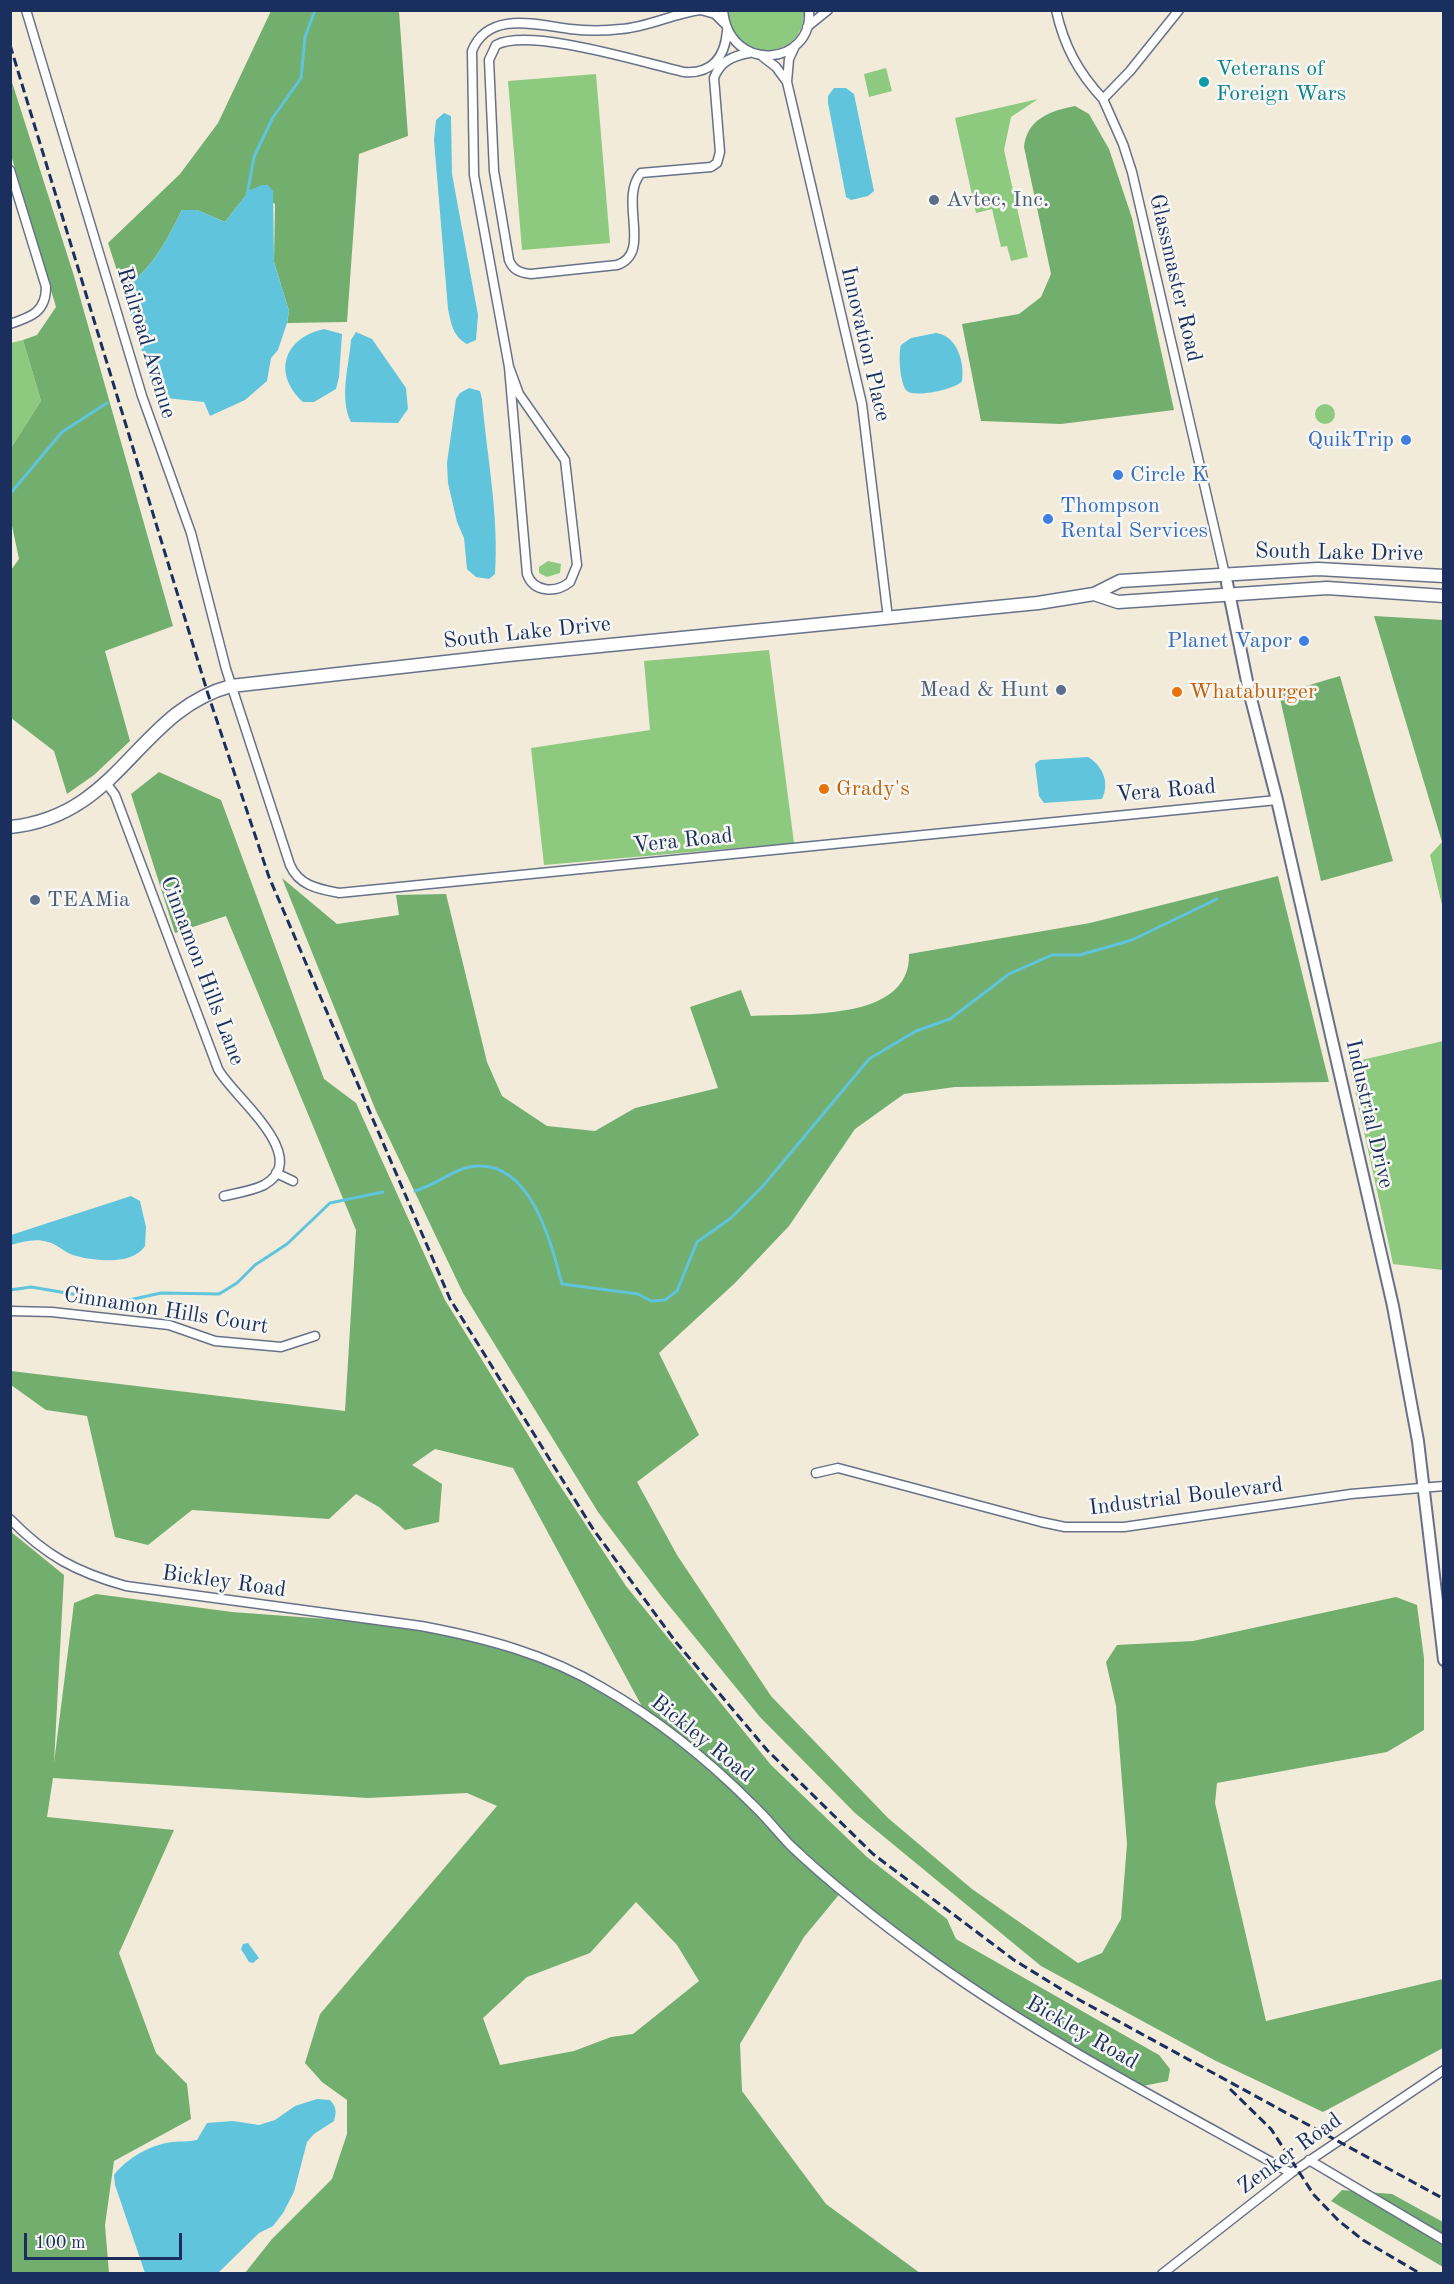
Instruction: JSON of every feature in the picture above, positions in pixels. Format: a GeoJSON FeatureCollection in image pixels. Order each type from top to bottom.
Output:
{"type":"FeatureCollection","features":[{"type":"Feature","properties":{"kind":"main road","name":"South Lake Drive"},"geometry":{"type":"LineString","coordinates":[[1094,594],[1118,602],[1318,569],[1443,576]]}},
{"type":"Feature","properties":{"kind":"main road","name":"South Lake Drive"},"geometry":{"type":"LineString","coordinates":[[10,827],[49,819],[70,810],[107,784],[180,709],[208,694],[231,686],[508,655],[888,618],[1094,594],[1120,581],[1327,588],[1443,596]]}},
{"type":"Feature","properties":{"kind":"street","name":"Railroad Avenue"},"geometry":{"type":"LineString","coordinates":[[26,10],[142,396],[191,533],[231,686]]}},
{"type":"Feature","properties":{"kind":"street"},"geometry":{"type":"LineString","coordinates":[[509,367],[519,394],[559,448],[567,465],[577,565],[570,582],[556,589],[539,588],[531,582],[527,574],[509,367],[474,175],[470,61],[474,45],[483,34],[504,24],[532,23],[572,29],[612,30],[642,26],[686,12],[701,10],[715,14],[740,47],[749,53],[762,56],[785,52],[795,46]]}},
{"type":"Feature","properties":{"kind":"street"},"geometry":{"type":"LineString","coordinates":[[723,10],[726,28],[721,56],[709,68],[698,73],[684,72],[535,39],[506,41],[496,45],[489,60],[494,171],[509,260],[513,268],[531,274],[617,265],[628,260],[633,251],[631,192],[634,181],[641,173],[711,167],[717,163],[720,152],[714,78],[727,60],[749,53]]}},
{"type":"Feature","properties":{"kind":"street"},"geometry":{"type":"LineString","coordinates":[[807,27],[809,10]]}},
{"type":"Feature","properties":{"kind":"street"},"geometry":{"type":"LineString","coordinates":[[807,27],[828,10]]}},
{"type":"Feature","properties":{"kind":"street","name":"Glassmaster Road"},"geometry":{"type":"LineString","coordinates":[[1056,10],[1065,43],[1077,69],[1102,99],[1123,144],[1132,172],[1227,584]]}},
{"type":"Feature","properties":{"kind":"street"},"geometry":{"type":"LineString","coordinates":[[1102,99],[1140,60],[1179,10]]}},
{"type":"Feature","properties":{"kind":"street","name":"Innovation Place"},"geometry":{"type":"LineString","coordinates":[[807,27],[789,59],[787,82],[862,404],[888,618]]}},
{"type":"Feature","properties":{"kind":"street","name":"Innovation Place"},"geometry":{"type":"LineString","coordinates":[[762,56],[776,67],[787,82]]}},
{"type":"Feature","properties":{"kind":"street"},"geometry":{"type":"LineString","coordinates":[[10,170],[46,287],[43,306],[34,315],[10,324]]}},
{"type":"Feature","properties":{"kind":"street","name":"Industrial Drive"},"geometry":{"type":"LineString","coordinates":[[1227,584],[1249,691],[1277,800],[1407,1373],[1424,1486],[1443,1660]]}},
{"type":"Feature","properties":{"kind":"street","name":"Vera Road"},"geometry":{"type":"LineString","coordinates":[[231,686],[293,873],[310,886],[339,893],[1277,800]]}},
{"type":"Feature","properties":{"kind":"street","name":"Cinnamon Hills Lane"},"geometry":{"type":"LineString","coordinates":[[107,784],[115,795],[218,1069],[227,1084],[267,1127],[280,1158],[276,1173]]}},
{"type":"Feature","properties":{"kind":"street"},"geometry":{"type":"LineString","coordinates":[[224,1196],[261,1186],[276,1173],[293,1181]]}},
{"type":"Feature","properties":{"kind":"street","name":"Cinnamon Hills Court"},"geometry":{"type":"LineString","coordinates":[[10,1311],[52,1312],[169,1325],[215,1341],[281,1347],[315,1336]]}},
{"type":"Feature","properties":{"kind":"street","name":"Industrial Boulevard"},"geometry":{"type":"LineString","coordinates":[[816,1473],[838,1468],[1041,1522],[1089,1528],[1124,1527],[1202,1514],[1424,1486],[1443,1486]]}},
{"type":"Feature","properties":{"kind":"street","name":"Bickley Road"},"geometry":{"type":"LineString","coordinates":[[10,1519],[47,1553],[63,1563],[80,1572],[126,1586],[422,1626],[468,1635],[542,1658],[577,1673],[639,1710],[671,1733],[750,1802],[790,1845],[842,1890],[935,1963],[1034,2028],[1291,2173]]}},
{"type":"Feature","properties":{"kind":"street","name":"Zenker Road"},"geometry":{"type":"LineString","coordinates":[[1162,2274],[1291,2173],[1443,2070]]}},
{"type":"Feature","properties":{"kind":"street"},"geometry":{"type":"LineString","coordinates":[[1310,2160],[1443,2240]]}},
{"type":"Feature","properties":{"kind":"green space"},"geometry":{"type":"Polygon","coordinates":[[[804,10],[801,28],[792,41],[779,49],[765,51],[751,48],[738,41],[730,28],[728,11],[804,10]]]}},
{"type":"Feature","properties":{"kind":"green space"},"geometry":{"type":"Polygon","coordinates":[[[271,11],[399,11],[408,136],[359,154],[347,322],[287,323],[289,311],[274,262],[275,204],[250,190],[225,222],[197,210],[182,210],[151,263],[123,289],[108,243],[180,174],[218,123],[271,11]]]}},
{"type":"Feature","properties":{"kind":"green space"},"geometry":{"type":"Polygon","coordinates":[[[886,68],[892,91],[869,97],[864,74],[886,68]]]}},
{"type":"Feature","properties":{"kind":"green space"},"geometry":{"type":"Polygon","coordinates":[[[596,74],[610,243],[522,250],[508,81],[596,74]]]}},
{"type":"Feature","properties":{"kind":"green space"},"geometry":{"type":"Polygon","coordinates":[[[10,76],[74,276],[173,626],[105,651],[130,741],[94,775],[67,794],[54,751],[11,718],[11,570],[19,559],[11,521],[11,448],[41,401],[23,340],[37,335],[56,307],[11,155],[10,76]]]}},
{"type":"Feature","properties":{"kind":"green space"},"geometry":{"type":"Polygon","coordinates":[[[1038,99],[1011,117],[1004,150],[1028,257],[1011,261],[1007,246],[1001,247],[992,209],[976,213],[955,118],[1038,99]]]}},
{"type":"Feature","properties":{"kind":"green space"},"geometry":{"type":"Polygon","coordinates":[[[1075,106],[1089,114],[1109,149],[1132,218],[1174,410],[1061,424],[981,421],[962,324],[1019,314],[1041,297],[1051,274],[1024,147],[1030,129],[1041,118],[1075,106]]]}},
{"type":"Feature","properties":{"kind":"green space"},"geometry":{"type":"Polygon","coordinates":[[[23,340],[41,401],[11,448],[11,343],[23,340]]]}},
{"type":"Feature","properties":{"kind":"green space"},"geometry":{"type":"Polygon","coordinates":[[[1325,404],[1332,407],[1335,414],[1332,421],[1325,424],[1318,421],[1315,414],[1318,407],[1325,404]]]}},
{"type":"Feature","properties":{"kind":"green space"},"geometry":{"type":"Polygon","coordinates":[[[548,561],[561,564],[560,573],[547,577],[539,573],[539,567],[548,561]]]}},
{"type":"Feature","properties":{"kind":"green space"},"geometry":{"type":"Polygon","coordinates":[[[1374,616],[1443,620],[1443,842],[1442,842],[1374,616]]]}},
{"type":"Feature","properties":{"kind":"green space"},"geometry":{"type":"Polygon","coordinates":[[[769,650],[794,843],[544,865],[531,748],[650,730],[644,661],[769,650]]]}},
{"type":"Feature","properties":{"kind":"green space"},"geometry":{"type":"Polygon","coordinates":[[[1340,676],[1393,861],[1321,881],[1279,694],[1340,676]]]}},
{"type":"Feature","properties":{"kind":"green space"},"geometry":{"type":"Polygon","coordinates":[[[159,772],[221,800],[324,1079],[356,1103],[445,1300],[551,1472],[626,1586],[771,1765],[867,1857],[947,1919],[956,1939],[1159,2055],[1170,2069],[1168,2081],[1138,2087],[984,1997],[842,1891],[804,1937],[740,2044],[742,2091],[826,2204],[920,2273],[245,2273],[272,2239],[332,2179],[347,2134],[347,2100],[322,2082],[305,2063],[320,2014],[497,1806],[467,1793],[368,1798],[53,1778],[47,1817],[174,1830],[119,1953],[156,2053],[187,2084],[191,2119],[114,2161],[105,2225],[109,2273],[11,2273],[10,1531],[64,1575],[54,1763],[74,1603],[96,1594],[232,1612],[421,1626],[542,1658],[646,1714],[513,1468],[435,1449],[412,1465],[442,1484],[439,1522],[405,1530],[379,1507],[356,1494],[329,1519],[192,1510],[148,1545],[115,1537],[87,1416],[46,1410],[11,1385],[11,1371],[345,1411],[356,1230],[226,916],[175,933],[131,794],[159,772]],[[636,1902],[590,1953],[527,1977],[483,2018],[500,2065],[574,2051],[611,2037],[633,2034],[699,1981],[677,1945],[636,1902]]]}},
{"type":"Feature","properties":{"kind":"green space"},"geometry":{"type":"Polygon","coordinates":[[[1442,842],[1444,846],[1443,909],[1430,855],[1442,842]]]}},
{"type":"Feature","properties":{"kind":"green space"},"geometry":{"type":"Polygon","coordinates":[[[1278,876],[1329,1082],[955,1087],[904,1094],[855,1129],[789,1226],[735,1283],[659,1353],[699,1435],[637,1482],[677,1555],[771,1696],[888,1818],[972,1889],[1078,1963],[1102,1953],[1121,1919],[1127,1844],[1116,1706],[1106,1662],[1117,1645],[1193,1641],[1396,1597],[1417,1605],[1424,1658],[1424,1730],[1387,1752],[1217,1783],[1215,1803],[1266,2021],[1443,1979],[1443,2048],[1323,2112],[1216,2061],[1041,1966],[855,1813],[760,1717],[662,1597],[598,1512],[463,1293],[376,1111],[282,878],[337,924],[399,915],[396,895],[446,894],[487,1062],[502,1096],[547,1126],[595,1131],[635,1108],[718,1088],[690,1007],[741,990],[751,1016],[848,1010],[872,1003],[892,992],[905,976],[909,954],[1090,923],[1278,876]]]}},
{"type":"Feature","properties":{"kind":"green space"},"geometry":{"type":"Polygon","coordinates":[[[1444,1041],[1443,1270],[1393,1264],[1349,1063],[1444,1041]]]}},
{"type":"Feature","properties":{"kind":"green space"},"geometry":{"type":"Polygon","coordinates":[[[1342,2190],[1392,2194],[1443,2222],[1443,2267],[1331,2201],[1342,2190]]]}},
{"type":"Feature","properties":{"kind":"water"},"geometry":{"type":"Polygon","coordinates":[[[834,88],[846,88],[854,94],[874,191],[868,196],[851,200],[846,197],[828,103],[828,96],[834,88]]]}},
{"type":"Feature","properties":{"kind":"water"},"geometry":{"type":"Polygon","coordinates":[[[444,113],[451,116],[452,174],[478,315],[476,340],[467,344],[456,334],[448,309],[434,140],[436,120],[444,113]]]}},
{"type":"Feature","properties":{"kind":"water"},"geometry":{"type":"Polygon","coordinates":[[[268,185],[273,191],[274,262],[289,311],[278,350],[271,358],[267,381],[245,400],[210,416],[204,402],[156,397],[123,289],[151,263],[182,210],[197,210],[225,222],[250,190],[268,185]]]}},
{"type":"Feature","properties":{"kind":"water"},"geometry":{"type":"Polygon","coordinates":[[[324,329],[342,334],[336,389],[314,402],[303,402],[293,391],[288,380],[285,369],[287,358],[299,340],[324,329]]]}},
{"type":"Feature","properties":{"kind":"water"},"geometry":{"type":"Polygon","coordinates":[[[356,332],[372,339],[406,388],[408,409],[398,423],[351,422],[347,413],[345,392],[351,340],[356,332]]]}},
{"type":"Feature","properties":{"kind":"water"},"geometry":{"type":"Polygon","coordinates":[[[936,333],[949,339],[958,351],[961,358],[962,381],[936,392],[911,393],[905,388],[900,369],[901,345],[911,338],[936,333]]]}},
{"type":"Feature","properties":{"kind":"water"},"geometry":{"type":"Polygon","coordinates":[[[469,388],[480,391],[482,399],[492,486],[496,552],[495,574],[489,579],[476,577],[467,569],[464,538],[457,522],[448,483],[447,463],[456,399],[460,393],[469,388]]]}},
{"type":"Feature","properties":{"kind":"water"},"geometry":{"type":"Polygon","coordinates":[[[1088,757],[1098,765],[1104,775],[1105,787],[1102,799],[1044,803],[1039,796],[1035,764],[1040,760],[1088,757]]]}},
{"type":"Feature","properties":{"kind":"water"},"geometry":{"type":"Polygon","coordinates":[[[131,1196],[140,1201],[146,1227],[145,1246],[131,1257],[112,1260],[91,1259],[73,1255],[51,1243],[38,1240],[11,1245],[11,1235],[131,1196]]]}},
{"type":"Feature","properties":{"kind":"water"},"geometry":{"type":"Polygon","coordinates":[[[248,1943],[259,1958],[253,1963],[249,1962],[241,1949],[243,1944],[248,1943]]]}},
{"type":"Feature","properties":{"kind":"water"},"geometry":{"type":"Polygon","coordinates":[[[317,2099],[330,2100],[335,2109],[334,2121],[314,2134],[307,2142],[294,2192],[273,2226],[259,2233],[218,2273],[145,2273],[115,2185],[114,2175],[119,2169],[132,2158],[155,2146],[197,2140],[207,2123],[233,2121],[259,2125],[275,2120],[295,2106],[317,2099]]]}},
{"type":"Feature","properties":{"kind":"waterway"},"geometry":{"type":"LineString","coordinates":[[247,195],[254,157],[272,119],[301,78],[305,37],[315,10]]}},
{"type":"Feature","properties":{"kind":"waterway"},"geometry":{"type":"LineString","coordinates":[[10,494],[62,432],[107,403]]}},
{"type":"Feature","properties":{"kind":"waterway"},"geometry":{"type":"LineString","coordinates":[[415,1191],[462,1169],[479,1166],[497,1169],[513,1178],[526,1192],[536,1209],[552,1248],[562,1284],[638,1294],[651,1301],[665,1300],[677,1291],[697,1242],[731,1218],[763,1186],[869,1059],[916,1031],[950,1019],[1009,974],[1052,955],[1080,955],[1132,940],[1217,899]]}},
{"type":"Feature","properties":{"kind":"waterway"},"geometry":{"type":"LineString","coordinates":[[10,1290],[31,1287],[120,1302],[161,1293],[219,1294],[237,1283],[255,1265],[287,1244],[330,1203],[383,1192]]}},
{"type":"Feature","properties":{"kind":"railway"},"geometry":{"type":"LineString","coordinates":[[10,45],[208,694],[269,877],[450,1299],[593,1529],[675,1641],[767,1750],[873,1854],[1014,1960],[1074,1997],[1444,2199]]}},
{"type":"Feature","properties":{"kind":"railway"},"geometry":{"type":"LineString","coordinates":[[1230,2089],[1271,2129],[1314,2195],[1339,2221],[1363,2240],[1421,2274]]}},
{"type":"Feature","properties":{"kind":"place","name":"Veterans of Foreign Wars"},"geometry":{"type":"Point","coordinates":[1204,82]}},
{"type":"Feature","properties":{"kind":"place","name":"Avtec, Inc."},"geometry":{"type":"Point","coordinates":[934,200]}},
{"type":"Feature","properties":{"kind":"place","name":"QuikTrip"},"geometry":{"type":"Point","coordinates":[1406,440]}},
{"type":"Feature","properties":{"kind":"place","name":"Circle K"},"geometry":{"type":"Point","coordinates":[1118,475]}},
{"type":"Feature","properties":{"kind":"place","name":"Thompson Rental Services"},"geometry":{"type":"Point","coordinates":[1048,519]}},
{"type":"Feature","properties":{"kind":"place","name":"Planet Vapor"},"geometry":{"type":"Point","coordinates":[1304,641]}},
{"type":"Feature","properties":{"kind":"place","name":"Mead & Hunt"},"geometry":{"type":"Point","coordinates":[1061,690]}},
{"type":"Feature","properties":{"kind":"place","name":"Whataburger"},"geometry":{"type":"Point","coordinates":[1177,692]}},
{"type":"Feature","properties":{"kind":"place","name":"Grady's"},"geometry":{"type":"Point","coordinates":[824,789]}},
{"type":"Feature","properties":{"kind":"place","name":"TEAMia"},"geometry":{"type":"Point","coordinates":[35,900]}}]}
